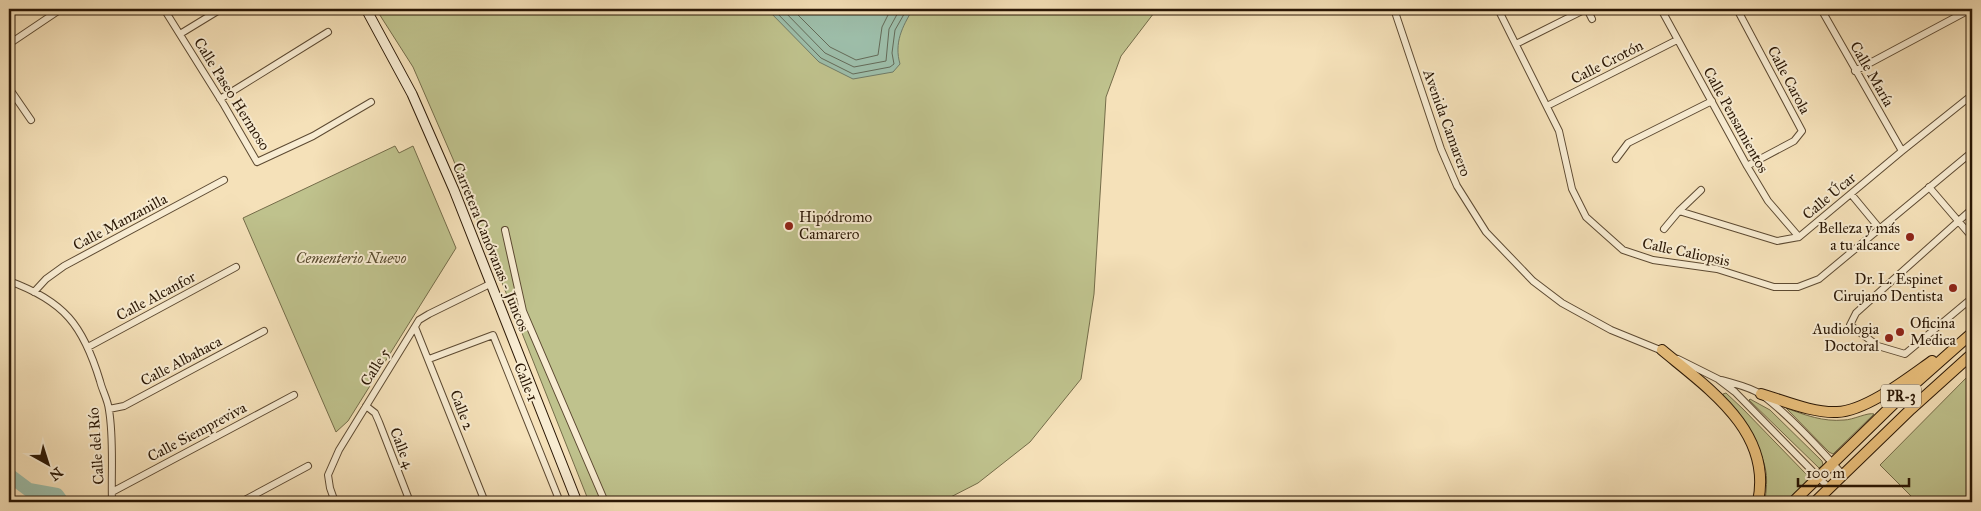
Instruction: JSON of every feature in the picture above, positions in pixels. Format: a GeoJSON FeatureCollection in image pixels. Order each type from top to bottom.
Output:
{"type":"FeatureCollection","features":[{"type":"Feature","properties":{"kind":"main road","name":"Carretera Canóvanas - Juncos"},"geometry":{"type":"LineString","coordinates":[[366,9],[412,94],[454,190],[577,502]]}},
{"type":"Feature","properties":{"kind":"main road","name":"PR-3"},"geometry":{"type":"LineString","coordinates":[[1792,502],[1832,462],[1972,333]]}},
{"type":"Feature","properties":{"kind":"main road"},"geometry":{"type":"LineString","coordinates":[[1761,394],[1821,411],[1838,412],[1855,408],[1871,402],[1947,350],[1954,348]]}},
{"type":"Feature","properties":{"kind":"main road"},"geometry":{"type":"LineString","coordinates":[[1662,350],[1719,397],[1737,420],[1754,449],[1758,462],[1760,490],[1758,502]]}},
{"type":"Feature","properties":{"kind":"main road","name":"PR-3"},"geometry":{"type":"LineString","coordinates":[[1815,502],[1911,409],[1972,354]]}},
{"type":"Feature","properties":{"kind":"street"},"geometry":{"type":"LineString","coordinates":[[9,44],[61,9]]}},
{"type":"Feature","properties":{"kind":"street","name":"Calle Paseo Hermoso"},"geometry":{"type":"LineString","coordinates":[[164,9],[257,162],[313,136],[371,102]]}},
{"type":"Feature","properties":{"kind":"street"},"geometry":{"type":"LineString","coordinates":[[180,34],[221,9]]}},
{"type":"Feature","properties":{"kind":"street","name":"Avenida Camarero"},"geometry":{"type":"LineString","coordinates":[[1394,9],[1441,149],[1457,186],[1486,232],[1533,281],[1562,303],[1610,330],[1662,350],[1718,379],[1735,392],[1829,488]]}},
{"type":"Feature","properties":{"kind":"street","name":"Calle Caliopsis"},"geometry":{"type":"LineString","coordinates":[[1498,9],[1559,131],[1572,189],[1586,217],[1623,250],[1653,260],[1717,269],[1774,287],[1798,287],[1819,279],[1972,152]]}},
{"type":"Feature","properties":{"kind":"street"},"geometry":{"type":"LineString","coordinates":[[1516,44],[1586,9],[1592,19]]}},
{"type":"Feature","properties":{"kind":"street","name":"Calle Pensamientos"},"geometry":{"type":"LineString","coordinates":[[1661,9],[1768,201],[1799,237]]}},
{"type":"Feature","properties":{"kind":"street","name":"Calle Carola"},"geometry":{"type":"LineString","coordinates":[[1737,9],[1802,131],[1794,141],[1747,166]]}},
{"type":"Feature","properties":{"kind":"street","name":"Calle María"},"geometry":{"type":"LineString","coordinates":[[1821,9],[1902,150]]}},
{"type":"Feature","properties":{"kind":"street"},"geometry":{"type":"LineString","coordinates":[[1855,71],[1971,9]]}},
{"type":"Feature","properties":{"kind":"street"},"geometry":{"type":"LineString","coordinates":[[220,99],[328,32]]}},
{"type":"Feature","properties":{"kind":"street","name":"Calle Crotón"},"geometry":{"type":"LineString","coordinates":[[1547,106],[1678,40]]}},
{"type":"Feature","properties":{"kind":"street"},"geometry":{"type":"LineString","coordinates":[[9,88],[31,120]]}},
{"type":"Feature","properties":{"kind":"street","name":"Calle Úcar"},"geometry":{"type":"LineString","coordinates":[[1679,211],[1777,241],[1799,237],[1902,150],[1972,95]]}},
{"type":"Feature","properties":{"kind":"street"},"geometry":{"type":"LineString","coordinates":[[1616,158],[1628,143],[1712,101]]}},
{"type":"Feature","properties":{"kind":"street","name":"Calle Manzanilla"},"geometry":{"type":"LineString","coordinates":[[34,292],[46,279],[64,266],[224,180]]}},
{"type":"Feature","properties":{"kind":"street"},"geometry":{"type":"LineString","coordinates":[[1929,186],[1972,237]]}},
{"type":"Feature","properties":{"kind":"street"},"geometry":{"type":"LineString","coordinates":[[1664,229],[1679,211],[1701,190]]}},
{"type":"Feature","properties":{"kind":"street"},"geometry":{"type":"LineString","coordinates":[[1851,194],[1880,229]]}},
{"type":"Feature","properties":{"kind":"street"},"geometry":{"type":"LineString","coordinates":[[1972,209],[1856,313],[1850,325],[1878,346],[1905,354],[1972,298]]}},
{"type":"Feature","properties":{"kind":"street"},"geometry":{"type":"LineString","coordinates":[[505,230],[523,311],[605,502]]}},
{"type":"Feature","properties":{"kind":"street","name":"Calle Alcanfor"},"geometry":{"type":"LineString","coordinates":[[88,346],[236,267]]}},
{"type":"Feature","properties":{"kind":"street","name":"Calle del Río"},"geometry":{"type":"LineString","coordinates":[[9,281],[48,298],[59,307],[84,338],[88,346],[109,409],[112,502]]}},
{"type":"Feature","properties":{"kind":"street","name":"Calle 5"},"geometry":{"type":"LineString","coordinates":[[335,502],[328,481],[331,466],[338,450],[415,327],[424,316],[492,283]]}},
{"type":"Feature","properties":{"kind":"street","name":"Calle 2"},"geometry":{"type":"LineString","coordinates":[[415,327],[485,502]]}},
{"type":"Feature","properties":{"kind":"street","name":"Calle Albahaca"},"geometry":{"type":"LineString","coordinates":[[109,409],[124,406],[264,332]]}},
{"type":"Feature","properties":{"kind":"street","name":"Calle 1"},"geometry":{"type":"LineString","coordinates":[[429,359],[493,335],[560,502]]}},
{"type":"Feature","properties":{"kind":"street","name":"Avenida Camarero"},"geometry":{"type":"LineString","coordinates":[[1718,379],[1741,385],[1761,394],[1832,462],[1843,475]]}},
{"type":"Feature","properties":{"kind":"street","name":"Calle Siempreviva"},"geometry":{"type":"LineString","coordinates":[[112,492],[294,395]]}},
{"type":"Feature","properties":{"kind":"street","name":"Calle 4"},"geometry":{"type":"LineString","coordinates":[[366,406],[375,414],[379,422],[410,502]]}},
{"type":"Feature","properties":{"kind":"street"},"geometry":{"type":"LineString","coordinates":[[242,502],[308,466]]}},
{"type":"Feature","properties":{"kind":"green space","name":"Hipódromo Camarero"},"geometry":{"type":"Polygon","coordinates":[[[376,9],[1157,9],[1121,56],[1106,97],[1094,294],[1081,379],[1030,442],[978,483],[941,502],[589,502],[453,159],[413,67],[376,9]]]}},
{"type":"Feature","properties":{"kind":"green space","name":"Cementerio Nuevo"},"geometry":{"type":"Polygon","coordinates":[[[395,146],[399,153],[413,146],[456,248],[348,421],[336,432],[243,218],[395,146]]]}},
{"type":"Feature","properties":{"kind":"green space"},"geometry":{"type":"Polygon","coordinates":[[[1972,372],[1972,502],[1917,502],[1880,465],[1972,372]]]}},
{"type":"Feature","properties":{"kind":"green space"},"geometry":{"type":"Polygon","coordinates":[[[1726,393],[1807,475],[1808,481],[1787,502],[1765,502],[1766,476],[1762,457],[1747,430],[1723,396],[1726,393]]]}},
{"type":"Feature","properties":{"kind":"green space"},"geometry":{"type":"Polygon","coordinates":[[[1750,399],[1770,410],[1822,461],[1823,465],[1819,468],[1750,399]]]}},
{"type":"Feature","properties":{"kind":"green space"},"geometry":{"type":"Polygon","coordinates":[[[1786,408],[1829,420],[1848,420],[1874,414],[1833,454],[1786,408]]]}},
{"type":"Feature","properties":{"kind":"water"},"geometry":{"type":"Polygon","coordinates":[[[767,9],[913,9],[900,35],[898,56],[900,64],[893,72],[853,79],[819,62],[767,9]]]}},
{"type":"Feature","properties":{"kind":"waterway"},"geometry":{"type":"LineString","coordinates":[[9,475],[29,490],[57,495],[62,502]]}},
{"type":"Feature","properties":{"kind":"place","name":"Hipódromo Camarero"},"geometry":{"type":"Point","coordinates":[789,226]}},
{"type":"Feature","properties":{"kind":"place","name":"Belleza y más a tu alcance"},"geometry":{"type":"Point","coordinates":[1910,237]}},
{"type":"Feature","properties":{"kind":"place","name":"Dr. L. Espinet Cirujano Dentista"},"geometry":{"type":"Point","coordinates":[1953,288]}},
{"type":"Feature","properties":{"kind":"place","name":"Oficina Medica"},"geometry":{"type":"Point","coordinates":[1900,332]}},
{"type":"Feature","properties":{"kind":"place","name":"Audiologia Doctoral"},"geometry":{"type":"Point","coordinates":[1889,338]}}]}
